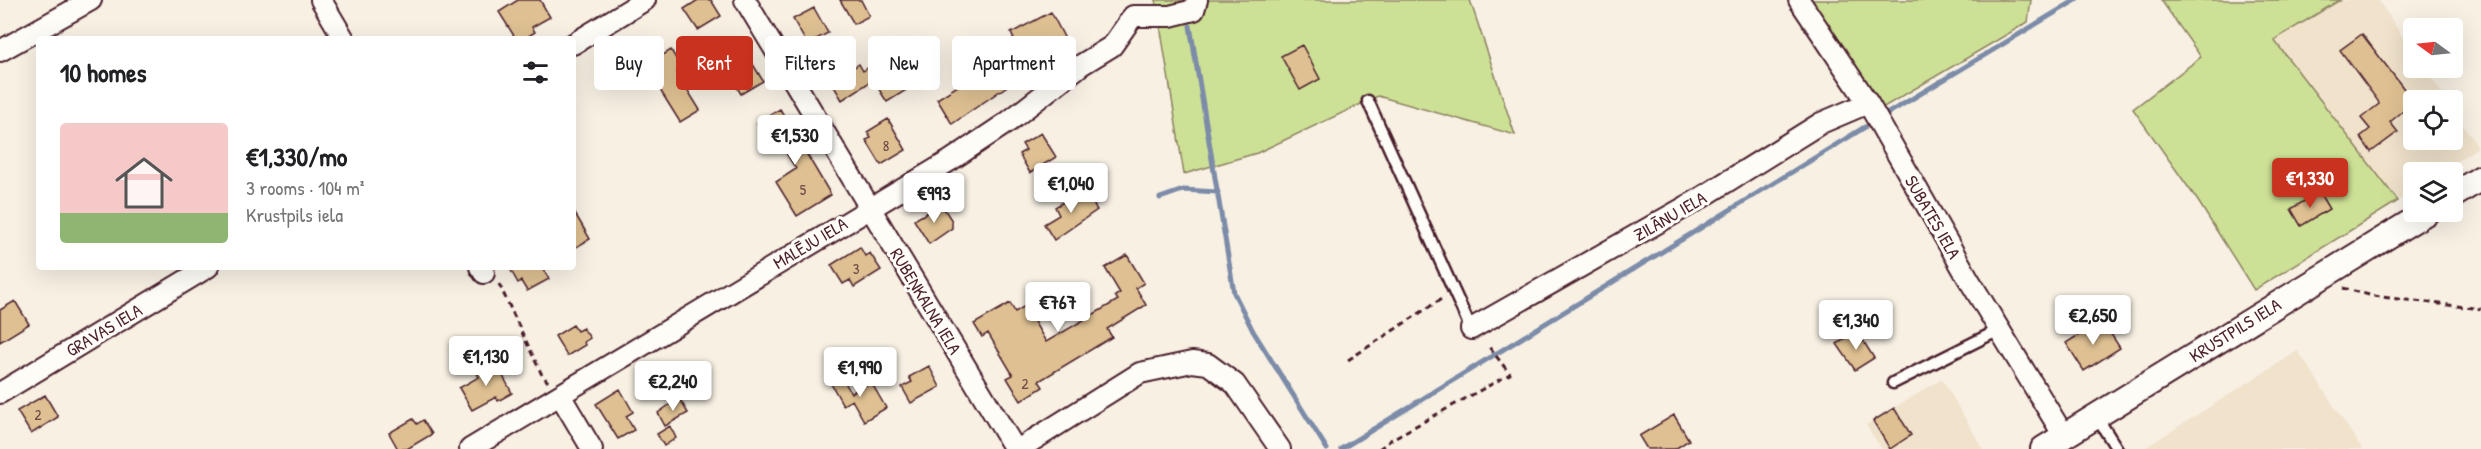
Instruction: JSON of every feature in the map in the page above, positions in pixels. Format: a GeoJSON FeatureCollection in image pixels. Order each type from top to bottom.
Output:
{"type":"FeatureCollection","features":[{"type":"Feature","properties":{"kind":"street"},"geometry":{"type":"LineString","coordinates":[[0,51],[91,0]]}},
{"type":"Feature","properties":{"kind":"street"},"geometry":{"type":"LineString","coordinates":[[321,0],[342,36]]}},
{"type":"Feature","properties":{"kind":"street"},"geometry":{"type":"LineString","coordinates":[[576,42],[645,0]]}},
{"type":"Feature","properties":{"kind":"street","name":"RUBEŅKALNA IELA"},"geometry":{"type":"LineString","coordinates":[[745,0],[1017,449]]}},
{"type":"Feature","properties":{"kind":"street"},"geometry":{"type":"LineString","coordinates":[[1132,8],[1170,16],[1194,10],[1197,0]]}},
{"type":"Feature","properties":{"kind":"street","name":"SUBATES IELA"},"geometry":{"type":"LineString","coordinates":[[1799,0],[1868,103],[1999,330],[2064,436]]}},
{"type":"Feature","properties":{"kind":"street","name":"MALĒJU IELA"},"geometry":{"type":"LineString","coordinates":[[470,449],[869,207],[951,160],[1008,122],[1081,65],[1112,46],[1132,8]]}},
{"type":"Feature","properties":{"kind":"street","name":"ZILĀNU IELA"},"geometry":{"type":"LineString","coordinates":[[1472,329],[1696,201],[1821,123],[1868,103]]}},
{"type":"Feature","properties":{"kind":"street"},"geometry":{"type":"LineString","coordinates":[[2463,189],[2481,178]]}},
{"type":"Feature","properties":{"kind":"street","name":"KRUSTPILS IELA"},"geometry":{"type":"LineString","coordinates":[[2043,449],[2411,222]]}},
{"type":"Feature","properties":{"kind":"street","name":"GRAVAS IELA"},"geometry":{"type":"LineString","coordinates":[[0,393],[203,270]]}},
{"type":"Feature","properties":{"kind":"street"},"geometry":{"type":"LineString","coordinates":[[1017,449],[1140,373],[1192,362],[1208,364],[1235,384],[1280,449]]}},
{"type":"Feature","properties":{"kind":"street"},"geometry":{"type":"LineString","coordinates":[[560,395],[592,449]]}},
{"type":"Feature","properties":{"kind":"lane"},"geometry":{"type":"LineString","coordinates":[[1368,100],[1472,329]]}},
{"type":"Feature","properties":{"kind":"lane"},"geometry":{"type":"LineString","coordinates":[[1893,383],[1999,330]]}},
{"type":"Feature","properties":{"kind":"lane"},"geometry":{"type":"LineString","coordinates":[[2096,416],[2117,449]]}},
{"type":"Feature","properties":{"kind":"path"},"geometry":{"type":"LineString","coordinates":[[482,270],[501,288],[542,375],[560,395]]}},
{"type":"Feature","properties":{"kind":"path"},"geometry":{"type":"LineString","coordinates":[[2314,281],[2373,296],[2481,309]]}},
{"type":"Feature","properties":{"kind":"path"},"geometry":{"type":"LineString","coordinates":[[1348,360],[1455,290]]}},
{"type":"Feature","properties":{"kind":"path"},"geometry":{"type":"LineString","coordinates":[[1379,449],[1392,439],[1510,374],[1489,347]]}},
{"type":"Feature","properties":{"kind":"shaded area"},"geometry":{"type":"Polygon","coordinates":[[[2340,0],[2378,0],[2403,37],[2403,78],[2431,78],[2440,90],[2403,90],[2403,150],[2463,150],[2463,124],[2478,147],[2455,162],[2403,162],[2403,198],[2398,201],[2274,40],[2340,0]]]}},
{"type":"Feature","properties":{"kind":"shaded area"},"geometry":{"type":"Polygon","coordinates":[[[2298,351],[2362,449],[2143,449],[2298,351]]]}},
{"type":"Feature","properties":{"kind":"shaded area"},"geometry":{"type":"Polygon","coordinates":[[[1942,379],[1983,449],[1882,449],[1866,425],[1942,379]]]}},
{"type":"Feature","properties":{"kind":"green space"},"geometry":{"type":"Polygon","coordinates":[[[1156,0],[1470,0],[1515,135],[1378,96],[1257,153],[1184,174],[1156,0]]]}},
{"type":"Feature","properties":{"kind":"green space"},"geometry":{"type":"Polygon","coordinates":[[[1806,0],[2031,0],[2028,22],[1877,111],[1806,0]]]}},
{"type":"Feature","properties":{"kind":"green space"},"geometry":{"type":"Polygon","coordinates":[[[2161,0],[2340,0],[2274,40],[2398,201],[2254,290],[2198,201],[2133,109],[2201,57],[2161,0]]]}},
{"type":"Feature","properties":{"kind":"building"},"geometry":{"type":"Polygon","coordinates":[[[518,0],[540,0],[550,17],[532,27],[535,32],[529,36],[514,36],[499,12],[518,0]]]}},
{"type":"Feature","properties":{"kind":"building"},"geometry":{"type":"Polygon","coordinates":[[[698,0],[711,0],[721,16],[698,30],[684,9],[698,0]]]}},
{"type":"Feature","properties":{"kind":"building"},"geometry":{"type":"Polygon","coordinates":[[[840,0],[861,0],[869,16],[854,24],[840,0]]]}},
{"type":"Feature","properties":{"kind":"building"},"geometry":{"type":"Polygon","coordinates":[[[814,8],[828,33],[822,36],[803,36],[793,19],[814,8]]]}},
{"type":"Feature","properties":{"kind":"building"},"geometry":{"type":"Polygon","coordinates":[[[1051,12],[1063,36],[1012,36],[1011,33],[1051,12]]]}},
{"type":"Feature","properties":{"kind":"building"},"geometry":{"type":"Polygon","coordinates":[[[2362,34],[2405,90],[2403,90],[2403,111],[2390,122],[2398,132],[2371,152],[2360,137],[2370,129],[2361,118],[2379,104],[2340,50],[2362,34]]]}},
{"type":"Feature","properties":{"kind":"building"},"geometry":{"type":"Polygon","coordinates":[[[1302,45],[1320,79],[1300,90],[1281,56],[1302,45]]]}},
{"type":"Feature","properties":{"kind":"building"},"geometry":{"type":"Polygon","coordinates":[[[671,50],[676,59],[676,90],[688,90],[700,110],[680,122],[660,90],[664,90],[664,54],[671,50]]]}},
{"type":"Feature","properties":{"kind":"building"},"geometry":{"type":"Polygon","coordinates":[[[753,64],[763,81],[753,87],[753,64]]]}},
{"type":"Feature","properties":{"kind":"building"},"geometry":{"type":"Polygon","coordinates":[[[859,64],[863,71],[868,68],[868,83],[842,100],[836,90],[856,90],[856,66],[859,64]]]}},
{"type":"Feature","properties":{"kind":"building"},"geometry":{"type":"Polygon","coordinates":[[[879,90],[906,90],[887,102],[879,90]]]}},
{"type":"Feature","properties":{"kind":"building"},"geometry":{"type":"Polygon","coordinates":[[[952,90],[1001,90],[952,124],[937,99],[952,90]]]}},
{"type":"Feature","properties":{"kind":"building"},"geometry":{"type":"Polygon","coordinates":[[[780,109],[831,195],[797,216],[776,182],[796,169],[780,143],[772,148],[757,123],[780,109]]]}},
{"type":"Feature","properties":{"kind":"building"},"geometry":{"type":"Polygon","coordinates":[[[888,119],[906,150],[881,165],[866,140],[871,138],[867,132],[888,119]]]}},
{"type":"Feature","properties":{"kind":"building"},"geometry":{"type":"Polygon","coordinates":[[[1041,133],[1056,157],[1030,173],[1019,154],[1026,150],[1022,144],[1041,133]]]}},
{"type":"Feature","properties":{"kind":"building"},"geometry":{"type":"Polygon","coordinates":[[[1084,189],[1097,210],[1054,240],[1044,224],[1059,215],[1055,207],[1084,189]]]}},
{"type":"Feature","properties":{"kind":"building"},"geometry":{"type":"Polygon","coordinates":[[[2319,192],[2329,209],[2301,226],[2291,209],[2319,192]]]}},
{"type":"Feature","properties":{"kind":"building"},"geometry":{"type":"Polygon","coordinates":[[[939,206],[945,210],[952,221],[952,228],[929,244],[914,220],[939,206]]]}},
{"type":"Feature","properties":{"kind":"building"},"geometry":{"type":"Polygon","coordinates":[[[576,215],[590,239],[576,247],[576,215]]]}},
{"type":"Feature","properties":{"kind":"building"},"geometry":{"type":"Polygon","coordinates":[[[860,247],[865,256],[870,253],[881,270],[854,287],[850,280],[843,284],[831,265],[860,247]]]}},
{"type":"Feature","properties":{"kind":"building"},"geometry":{"type":"Polygon","coordinates":[[[1127,255],[1144,283],[1136,288],[1146,305],[1107,329],[1112,337],[1039,381],[1043,387],[1021,401],[1007,378],[1013,375],[988,333],[982,337],[974,324],[1010,303],[1015,312],[1025,306],[1046,342],[1118,300],[1115,296],[1120,293],[1105,268],[1127,255]]]}},
{"type":"Feature","properties":{"kind":"building"},"geometry":{"type":"Polygon","coordinates":[[[511,270],[544,270],[549,279],[527,291],[521,281],[518,283],[511,270]]]}},
{"type":"Feature","properties":{"kind":"building"},"geometry":{"type":"Polygon","coordinates":[[[15,301],[29,324],[0,342],[0,310],[15,301]]]}},
{"type":"Feature","properties":{"kind":"building"},"geometry":{"type":"Polygon","coordinates":[[[2102,320],[2120,348],[2084,371],[2066,343],[2102,320]]]}},
{"type":"Feature","properties":{"kind":"building"},"geometry":{"type":"Polygon","coordinates":[[[573,325],[577,331],[583,328],[590,338],[584,342],[585,345],[567,356],[555,336],[573,325]]]}},
{"type":"Feature","properties":{"kind":"building"},"geometry":{"type":"Polygon","coordinates":[[[1857,331],[1874,358],[1855,370],[1837,344],[1857,331]]]}},
{"type":"Feature","properties":{"kind":"building"},"geometry":{"type":"Polygon","coordinates":[[[495,361],[512,393],[498,401],[496,397],[472,410],[459,388],[479,377],[476,371],[495,361]]]}},
{"type":"Feature","properties":{"kind":"building"},"geometry":{"type":"Polygon","coordinates":[[[929,366],[940,387],[911,403],[902,387],[912,382],[909,377],[929,366]]]}},
{"type":"Feature","properties":{"kind":"building"},"geometry":{"type":"Polygon","coordinates":[[[841,375],[851,393],[871,382],[886,408],[864,421],[852,400],[843,405],[830,382],[841,375]]]}},
{"type":"Feature","properties":{"kind":"building"},"geometry":{"type":"Polygon","coordinates":[[[620,389],[633,412],[626,416],[634,430],[618,439],[596,404],[620,389]]]}},
{"type":"Feature","properties":{"kind":"building"},"geometry":{"type":"Polygon","coordinates":[[[45,395],[58,417],[31,434],[17,411],[45,395]]]}},
{"type":"Feature","properties":{"kind":"building"},"geometry":{"type":"Polygon","coordinates":[[[679,398],[688,413],[665,426],[658,413],[679,398]]]}},
{"type":"Feature","properties":{"kind":"building"},"geometry":{"type":"Polygon","coordinates":[[[1894,408],[1911,435],[1890,449],[1873,421],[1894,408]]]}},
{"type":"Feature","properties":{"kind":"building"},"geometry":{"type":"Polygon","coordinates":[[[1674,415],[1689,440],[1675,449],[1647,449],[1639,436],[1674,415]]]}},
{"type":"Feature","properties":{"kind":"building"},"geometry":{"type":"Polygon","coordinates":[[[413,419],[417,424],[423,420],[432,434],[407,449],[398,449],[389,433],[413,419]]]}},
{"type":"Feature","properties":{"kind":"building"},"geometry":{"type":"Polygon","coordinates":[[[670,426],[676,438],[664,446],[657,434],[670,426]]]}},
{"type":"Feature","properties":{"kind":"waterway"},"geometry":{"type":"LineString","coordinates":[[1885,115],[2076,0]]}},
{"type":"Feature","properties":{"kind":"waterway"},"geometry":{"type":"LineString","coordinates":[[1190,26],[1234,293],[1253,331],[1327,449]]}},
{"type":"Feature","properties":{"kind":"waterway"},"geometry":{"type":"LineString","coordinates":[[1341,449],[1865,127]]}},
{"type":"Feature","properties":{"kind":"waterway"},"geometry":{"type":"LineString","coordinates":[[1160,198],[1183,190],[1218,192]]}}]}
